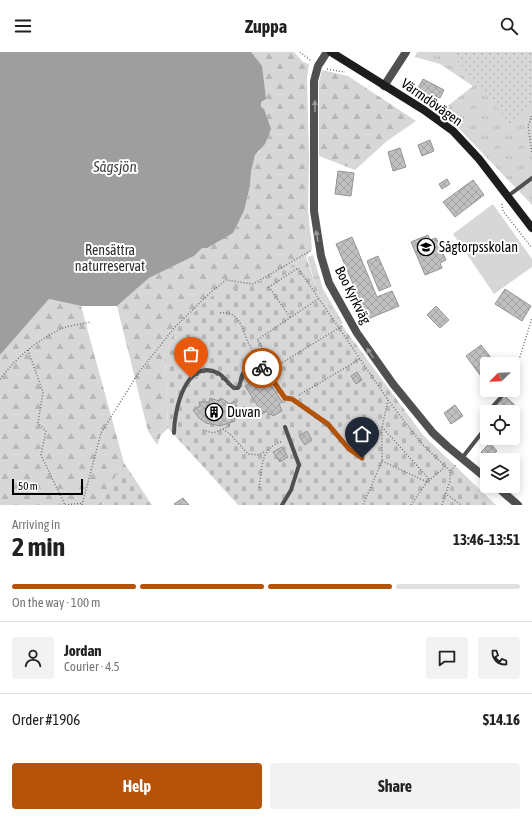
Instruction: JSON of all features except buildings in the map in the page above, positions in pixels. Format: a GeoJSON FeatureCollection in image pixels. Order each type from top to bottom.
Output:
{"type":"FeatureCollection","features":[{"type":"Feature","properties":{"kind":"main road","name":"Värmdövägen"},"geometry":{"type":"LineString","coordinates":[[331,52],[453,131],[479,159],[504,197],[532,228]]}},
{"type":"Feature","properties":{"kind":"street","name":"Boo Kyrkväg"},"geometry":{"type":"LineString","coordinates":[[327,52],[318,66],[314,81],[314,211],[320,256],[327,279],[345,313],[371,354],[393,384],[434,433],[480,473]]}},
{"type":"Feature","properties":{"kind":"street"},"geometry":{"type":"LineString","coordinates":[[384,86],[406,52]]}},
{"type":"Feature","properties":{"kind":"street"},"geometry":{"type":"LineString","coordinates":[[504,493],[518,505]]}},
{"type":"Feature","properties":{"kind":"lane"},"geometry":{"type":"LineString","coordinates":[[504,197],[532,178]]}},
{"type":"Feature","properties":{"kind":"lane"},"geometry":{"type":"LineString","coordinates":[[174,433],[177,404],[181,394],[191,378],[202,371],[210,370],[219,374],[234,388],[238,388],[241,385],[242,375],[245,371],[252,367],[261,367],[267,372],[285,398],[292,399],[328,424],[349,449],[362,458]]}},
{"type":"Feature","properties":{"kind":"lane"},"geometry":{"type":"LineString","coordinates":[[494,405],[501,397]]}},
{"type":"Feature","properties":{"kind":"lane"},"geometry":{"type":"LineString","coordinates":[[282,505],[291,490],[300,465],[286,427]]}},
{"type":"Feature","properties":{"kind":"lane"},"geometry":{"type":"LineString","coordinates":[[462,458],[480,435]]}},
{"type":"Feature","properties":{"kind":"path"},"geometry":{"type":"LineString","coordinates":[[300,52],[314,63]]}},
{"type":"Feature","properties":{"kind":"path"},"geometry":{"type":"LineString","coordinates":[[321,67],[351,72]]}},
{"type":"Feature","properties":{"kind":"path"},"geometry":{"type":"LineString","coordinates":[[532,116],[528,126],[532,153]]}},
{"type":"Feature","properties":{"kind":"path"},"geometry":{"type":"LineString","coordinates":[[504,197],[503,211],[532,248]]}},
{"type":"Feature","properties":{"kind":"path"},"geometry":{"type":"LineString","coordinates":[[28,350],[43,392],[38,423],[46,431],[41,455],[65,505],[83,504],[101,432],[139,372],[175,327],[210,292],[226,280],[253,284],[314,249]]}},
{"type":"Feature","properties":{"kind":"path"},"geometry":{"type":"LineString","coordinates":[[290,317],[269,287],[298,268],[388,400],[422,444],[450,471]]}},
{"type":"Feature","properties":{"kind":"path"},"geometry":{"type":"LineString","coordinates":[[276,366],[257,340],[318,299]]}},
{"type":"Feature","properties":{"kind":"path"},"geometry":{"type":"LineString","coordinates":[[220,313],[234,316],[240,321],[261,367]]}},
{"type":"Feature","properties":{"kind":"path"},"geometry":{"type":"LineString","coordinates":[[519,357],[532,318]]}},
{"type":"Feature","properties":{"kind":"path"},"geometry":{"type":"LineString","coordinates":[[0,379],[17,358],[28,350],[64,328],[91,322]]}},
{"type":"Feature","properties":{"kind":"path"},"geometry":{"type":"LineString","coordinates":[[267,372],[339,328]]}},
{"type":"Feature","properties":{"kind":"path"},"geometry":{"type":"LineString","coordinates":[[528,331],[532,333]]}},
{"type":"Feature","properties":{"kind":"path"},"geometry":{"type":"LineString","coordinates":[[292,399],[360,360]]}},
{"type":"Feature","properties":{"kind":"path"},"geometry":{"type":"LineString","coordinates":[[363,505],[382,461],[384,445],[382,426],[388,400]]}},
{"type":"Feature","properties":{"kind":"path"},"geometry":{"type":"LineString","coordinates":[[203,430],[213,432],[230,426],[229,424]]}},
{"type":"Feature","properties":{"kind":"path"},"geometry":{"type":"LineString","coordinates":[[382,426],[430,480]]}},
{"type":"Feature","properties":{"kind":"path"},"geometry":{"type":"LineString","coordinates":[[223,429],[231,435],[248,454],[259,455],[272,444],[286,439]]}},
{"type":"Feature","properties":{"kind":"path"},"geometry":{"type":"LineString","coordinates":[[259,488],[265,451]]}},
{"type":"Feature","properties":{"kind":"path"},"geometry":{"type":"LineString","coordinates":[[442,505],[450,481],[450,471],[462,458]]}},
{"type":"Feature","properties":{"kind":"path"},"geometry":{"type":"LineString","coordinates":[[382,461],[427,482]]}},
{"type":"Feature","properties":{"kind":"path"},"geometry":{"type":"LineString","coordinates":[[411,505],[427,482],[445,467]]}},
{"type":"Feature","properties":{"kind":"path"},"geometry":{"type":"LineString","coordinates":[[445,493],[461,505]]}},
{"type":"Feature","properties":{"kind":"green space"},"geometry":{"type":"Polygon","coordinates":[[[251,52],[294,52],[303,62],[309,64],[307,78],[309,158],[308,210],[312,249],[306,257],[271,278],[241,288],[165,350],[168,428],[161,435],[157,445],[148,431],[117,306],[149,278],[194,256],[202,247],[233,233],[244,211],[255,155],[260,151],[262,67],[251,52]]]}},
{"type":"Feature","properties":{"kind":"green space"},"geometry":{"type":"Polygon","coordinates":[[[417,52],[532,52],[532,205],[449,118],[440,112],[473,86],[440,64],[415,57],[417,52]]]}},
{"type":"Feature","properties":{"kind":"green space"},"geometry":{"type":"Polygon","coordinates":[[[457,52],[532,52],[532,105],[511,125],[454,57],[457,52]]]}},
{"type":"Feature","properties":{"kind":"green space"},"geometry":{"type":"Polygon","coordinates":[[[322,70],[348,76],[416,121],[387,141],[355,170],[319,156],[319,82],[322,70]]]}},
{"type":"Feature","properties":{"kind":"green space"},"geometry":{"type":"Polygon","coordinates":[[[493,204],[532,259],[532,267],[494,294],[453,234],[493,204]]]}},
{"type":"Feature","properties":{"kind":"green space"},"geometry":{"type":"Polygon","coordinates":[[[313,255],[323,289],[343,323],[340,325],[318,293],[307,257],[313,255]]]}},
{"type":"Feature","properties":{"kind":"green space"},"geometry":{"type":"Polygon","coordinates":[[[306,257],[318,293],[423,435],[480,490],[480,493],[483,493],[496,505],[238,505],[168,428],[165,350],[178,327],[212,296],[271,278],[306,257]]]}},
{"type":"Feature","properties":{"kind":"green space"},"geometry":{"type":"Polygon","coordinates":[[[49,299],[81,306],[124,463],[98,505],[0,505],[0,355],[49,299]]]}},
{"type":"Feature","properties":{"kind":"green space"},"geometry":{"type":"Polygon","coordinates":[[[124,463],[152,505],[98,505],[124,463]]]}},
{"type":"Feature","properties":{"kind":"water","name":"Sågsjön"},"geometry":{"type":"Polygon","coordinates":[[[0,52],[251,52],[262,66],[266,99],[261,102],[261,107],[264,109],[271,129],[265,144],[255,155],[244,211],[233,233],[207,248],[202,248],[194,256],[149,278],[117,306],[81,306],[49,299],[0,355],[0,52]]]}},
{"type":"Feature","properties":{"kind":"way so far"},"geometry":{"type":"LineString","coordinates":[[191,378],[202,371],[210,370],[219,374],[234,388],[238,388],[241,385],[242,375],[248,368],[255,366],[262,368]]}},
{"type":"Feature","properties":{"kind":"place","name":"Sågtorpsskolan"},"geometry":{"type":"Point","coordinates":[426,247]}},
{"type":"Feature","properties":{"kind":"place","name":"Duvan"},"geometry":{"type":"Point","coordinates":[214,412]}},
{"type":"Feature","properties":{"kind":"route"},"geometry":{"type":"LineString","coordinates":[[262,368],[267,372],[285,398],[292,399],[328,424],[349,449],[362,458]]}},
{"type":"Feature","properties":{"kind":"park label","name":"Rensättra naturreservat"},"geometry":{"type":"Point","coordinates":[110,258]}}]}
